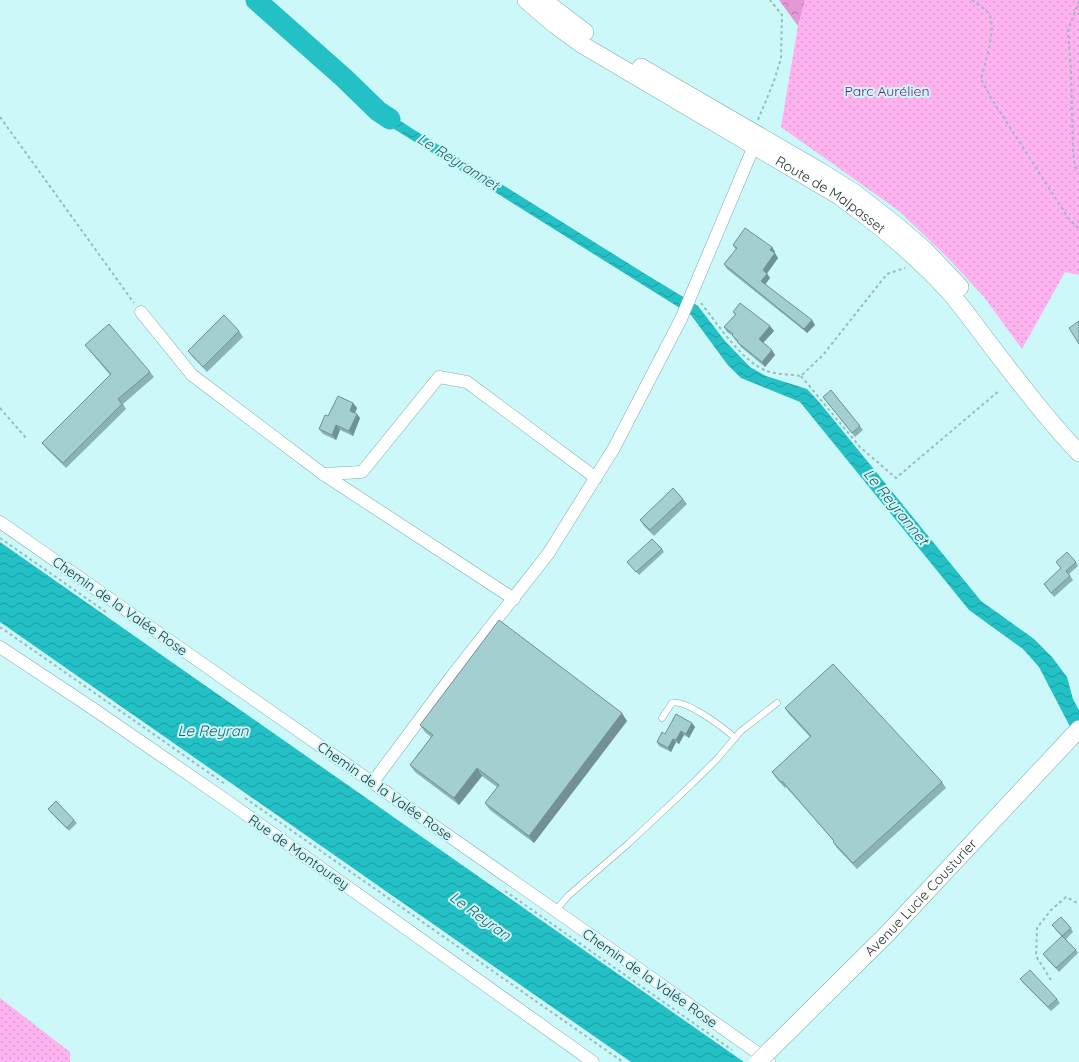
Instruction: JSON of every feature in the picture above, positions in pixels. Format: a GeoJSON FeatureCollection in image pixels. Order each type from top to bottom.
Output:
{"type":"FeatureCollection","features":[{"type":"Feature","properties":{"kind":"main road","name":"Route de Malpasset"},"geometry":{"type":"LineString","coordinates":[[526,0],[555,25],[581,44],[755,138]]}},
{"type":"Feature","properties":{"kind":"main road","name":"Route de Malpasset"},"geometry":{"type":"LineString","coordinates":[[543,0],[593,38],[755,138],[876,223],[951,294],[1021,375],[1079,438]]}},
{"type":"Feature","properties":{"kind":"main road","name":"Route de Malpasset"},"geometry":{"type":"LineString","coordinates":[[773,151],[855,193],[896,225],[924,250],[961,288],[1063,436],[1079,453]]}},
{"type":"Feature","properties":{"kind":"main road","name":"Avenue Lucie Cousturier"},"geometry":{"type":"LineString","coordinates":[[765,1058],[888,934],[1067,744],[1079,729]]}},
{"type":"Feature","properties":{"kind":"street"},"geometry":{"type":"LineString","coordinates":[[373,782],[452,676],[548,554],[614,448],[681,319],[755,138]]}},
{"type":"Feature","properties":{"kind":"street"},"geometry":{"type":"LineString","coordinates":[[141,312],[192,375],[323,474],[514,599]]}},
{"type":"Feature","properties":{"kind":"street"},"geometry":{"type":"LineString","coordinates":[[323,474],[362,472],[439,377],[467,382],[596,478]]}},
{"type":"Feature","properties":{"kind":"street","name":"Chemin de la Valée Rose"},"geometry":{"type":"LineString","coordinates":[[0,522],[765,1058]]}},
{"type":"Feature","properties":{"kind":"street","name":"Rue de Montourey"},"geometry":{"type":"LineString","coordinates":[[0,647],[230,803],[593,1062]]}},
{"type":"Feature","properties":{"kind":"lane"},"geometry":{"type":"LineString","coordinates":[[662,718],[672,703],[680,703],[708,718],[735,738]]}},
{"type":"Feature","properties":{"kind":"lane"},"geometry":{"type":"LineString","coordinates":[[555,911],[568,896],[693,783],[751,723],[777,703]]}},
{"type":"Feature","properties":{"kind":"path"},"geometry":{"type":"LineString","coordinates":[[755,138],[781,58],[782,15],[770,0]]}},
{"type":"Feature","properties":{"kind":"path"},"geometry":{"type":"LineString","coordinates":[[972,0],[989,14],[992,32],[981,79],[991,98],[1069,219],[1079,229]]}},
{"type":"Feature","properties":{"kind":"path"},"geometry":{"type":"LineString","coordinates":[[1079,1],[1068,30],[1071,70],[1074,167],[1079,172]]}},
{"type":"Feature","properties":{"kind":"path"},"geometry":{"type":"LineString","coordinates":[[0,117],[141,312]]}},
{"type":"Feature","properties":{"kind":"path"},"geometry":{"type":"LineString","coordinates":[[801,376],[823,356],[886,274],[908,267],[915,259]]}},
{"type":"Feature","properties":{"kind":"path"},"geometry":{"type":"LineString","coordinates":[[692,293],[736,348],[761,369],[769,372],[801,376],[860,447],[896,478],[1000,390]]}},
{"type":"Feature","properties":{"kind":"path"},"geometry":{"type":"LineString","coordinates":[[0,408],[26,438]]}},
{"type":"Feature","properties":{"kind":"path"},"geometry":{"type":"LineString","coordinates":[[0,627],[230,787]]}},
{"type":"Feature","properties":{"kind":"path"},"geometry":{"type":"LineString","coordinates":[[243,796],[623,1062]]}},
{"type":"Feature","properties":{"kind":"path"},"geometry":{"type":"LineString","coordinates":[[1051,980],[1036,956],[1037,928],[1051,910],[1066,897],[1079,904]]}},
{"type":"Feature","properties":{"kind":"green space"},"geometry":{"type":"Polygon","coordinates":[[[779,0],[805,0],[798,26],[779,0]]]}},
{"type":"Feature","properties":{"kind":"green space","name":"Parc Aurélien"},"geometry":{"type":"Polygon","coordinates":[[[805,0],[1079,0],[1079,275],[1065,272],[1022,349],[984,297],[947,257],[899,211],[781,127],[798,26],[805,0]]]}},
{"type":"Feature","properties":{"kind":"green space"},"geometry":{"type":"Polygon","coordinates":[[[0,998],[70,1052],[70,1062],[0,1062],[0,998]]]}},
{"type":"Feature","properties":{"kind":"water","name":"Le Reyrannet"},"geometry":{"type":"Polygon","coordinates":[[[371,98],[376,105],[416,131],[698,306],[725,341],[750,367],[766,376],[807,389],[981,601],[1034,639],[1052,657],[1067,677],[1073,699],[1079,710],[1079,744],[1039,667],[1023,649],[969,610],[800,402],[741,378],[727,364],[691,315],[375,117],[366,103],[371,98]]]}},
{"type":"Feature","properties":{"kind":"water","name":"Le Reyran"},"geometry":{"type":"Polygon","coordinates":[[[0,542],[744,1062],[631,1062],[0,622],[0,542]]]}},
{"type":"Feature","properties":{"kind":"building"},"geometry":{"type":"Polygon","coordinates":[[[745,228],[772,247],[770,250],[775,253],[763,270],[767,274],[761,281],[812,320],[804,329],[724,264],[737,248],[733,245],[745,228]]]}},
{"type":"Feature","properties":{"kind":"building"},"geometry":{"type":"Polygon","coordinates":[[[740,303],[770,326],[759,339],[772,350],[762,362],[737,342],[738,341],[732,335],[733,334],[724,327],[736,314],[733,312],[740,303]]]}},
{"type":"Feature","properties":{"kind":"building"},"geometry":{"type":"Polygon","coordinates":[[[224,315],[239,331],[203,367],[188,351],[224,315]]]}},
{"type":"Feature","properties":{"kind":"building"},"geometry":{"type":"Polygon","coordinates":[[[1079,321],[1079,344],[1069,328],[1079,321]]]}},
{"type":"Feature","properties":{"kind":"building"},"geometry":{"type":"Polygon","coordinates":[[[109,324],[150,372],[118,399],[122,404],[63,463],[42,443],[111,374],[85,345],[109,324]]]}},
{"type":"Feature","properties":{"kind":"building"},"geometry":{"type":"Polygon","coordinates":[[[831,390],[860,426],[852,433],[823,397],[831,390]]]}},
{"type":"Feature","properties":{"kind":"building"},"geometry":{"type":"Polygon","coordinates":[[[338,396],[353,403],[350,411],[357,414],[349,431],[336,425],[332,435],[319,429],[325,415],[328,416],[338,396]]]}},
{"type":"Feature","properties":{"kind":"building"},"geometry":{"type":"Polygon","coordinates":[[[673,488],[683,499],[650,530],[640,520],[673,488]]]}},
{"type":"Feature","properties":{"kind":"building"},"geometry":{"type":"Polygon","coordinates":[[[652,539],[662,549],[636,572],[627,562],[652,539]]]}},
{"type":"Feature","properties":{"kind":"building"},"geometry":{"type":"Polygon","coordinates":[[[1067,552],[1076,562],[1066,571],[1070,576],[1051,593],[1044,584],[1061,568],[1056,562],[1067,552]]]}},
{"type":"Feature","properties":{"kind":"building"},"geometry":{"type":"Polygon","coordinates":[[[499,620],[622,713],[529,836],[485,803],[499,785],[477,768],[454,798],[410,765],[433,735],[420,725],[499,620]]]}},
{"type":"Feature","properties":{"kind":"building"},"geometry":{"type":"Polygon","coordinates":[[[833,664],[942,782],[853,863],[833,842],[834,841],[782,781],[781,782],[772,772],[811,736],[785,708],[833,664]]]}},
{"type":"Feature","properties":{"kind":"building"},"geometry":{"type":"Polygon","coordinates":[[[676,714],[692,723],[686,734],[681,731],[676,740],[673,739],[668,748],[657,742],[662,732],[665,734],[676,714]]]}},
{"type":"Feature","properties":{"kind":"building"},"geometry":{"type":"Polygon","coordinates":[[[56,801],[74,820],[67,828],[48,809],[56,801]]]}},
{"type":"Feature","properties":{"kind":"building"},"geometry":{"type":"Polygon","coordinates":[[[1061,917],[1071,928],[1062,936],[1052,925],[1061,917]]]}},
{"type":"Feature","properties":{"kind":"building"},"geometry":{"type":"Polygon","coordinates":[[[1062,936],[1076,950],[1056,968],[1043,954],[1062,936]]]}},
{"type":"Feature","properties":{"kind":"building"},"geometry":{"type":"Polygon","coordinates":[[[1030,970],[1057,999],[1048,1007],[1020,979],[1030,970]]]}},
{"type":"Feature","properties":{"kind":"waterway","name":"Le Reyrannet"},"geometry":{"type":"LineString","coordinates":[[256,0],[344,78],[378,111],[390,119]]}}]}
